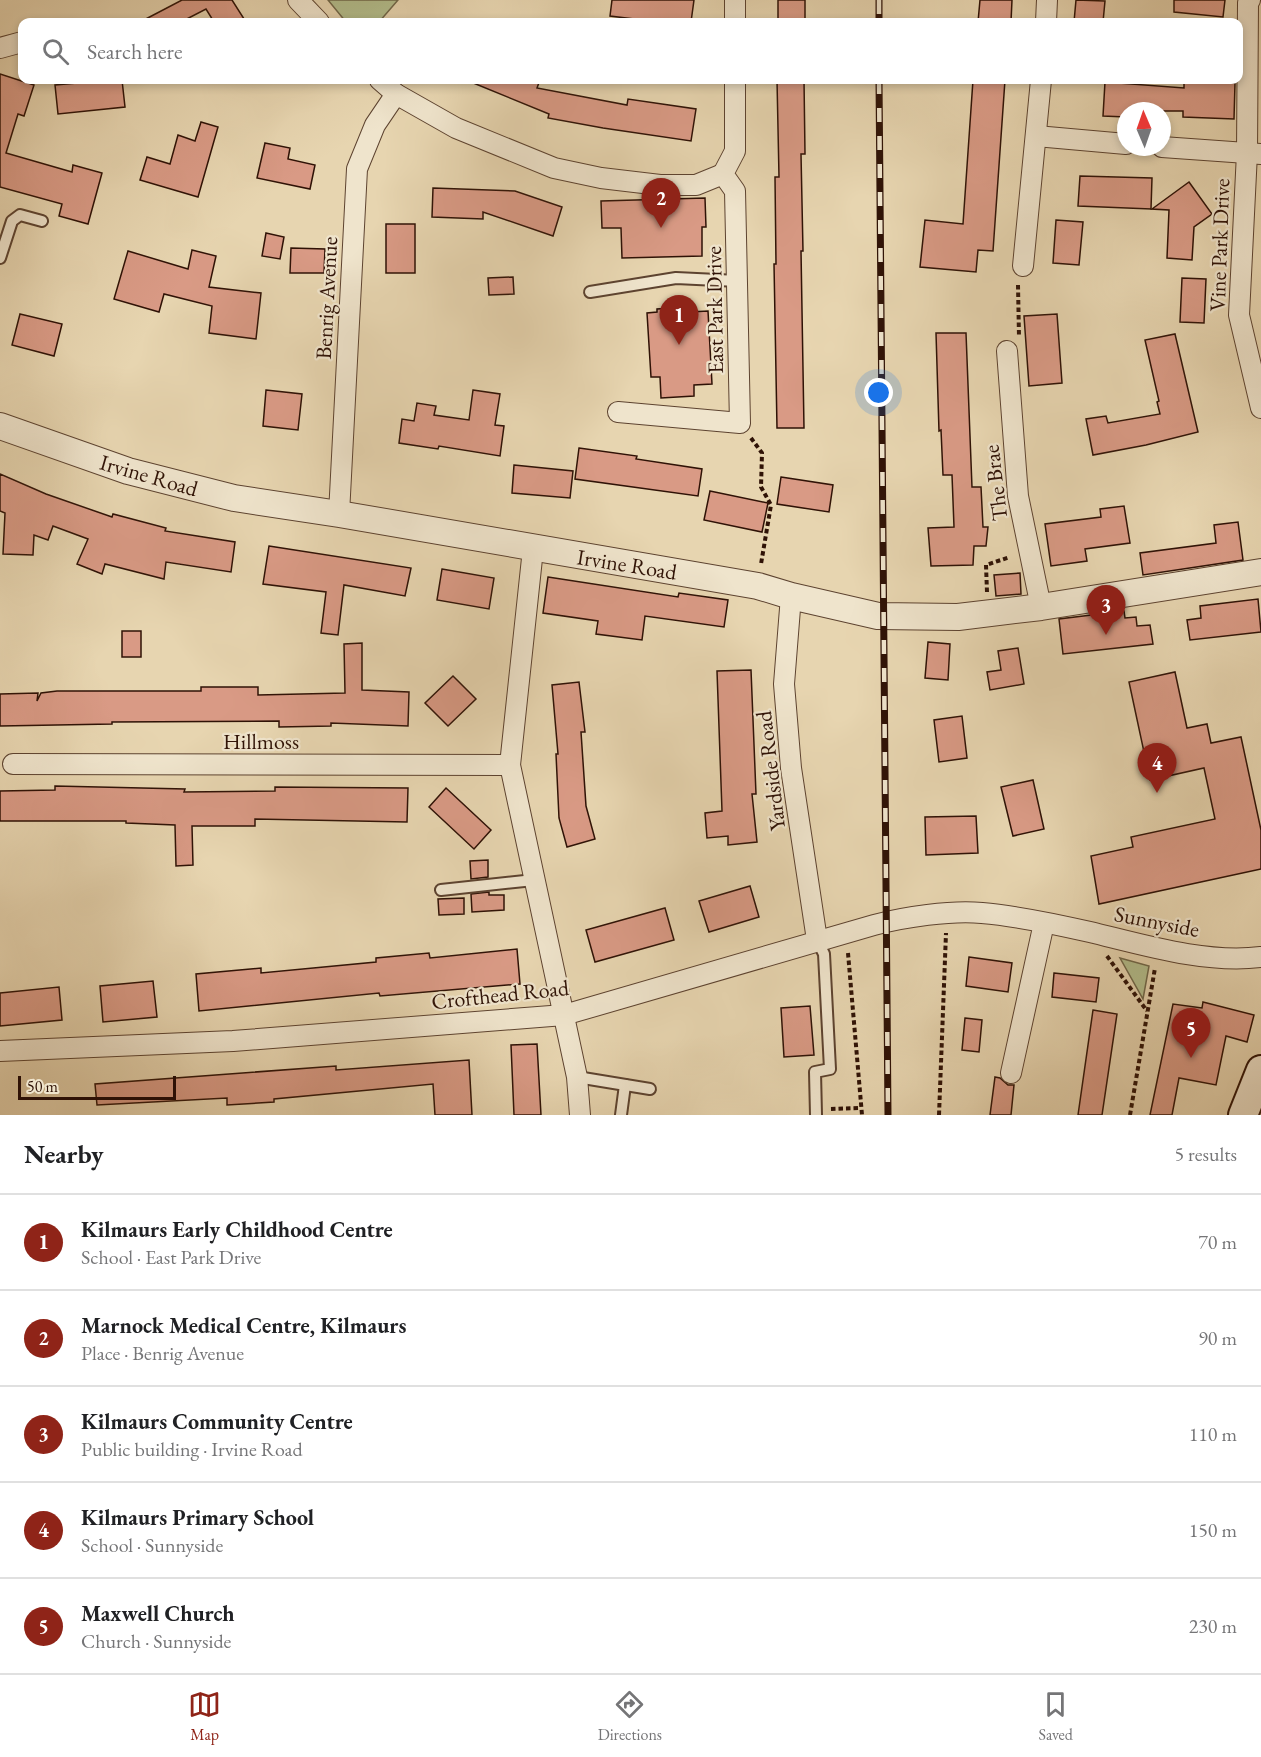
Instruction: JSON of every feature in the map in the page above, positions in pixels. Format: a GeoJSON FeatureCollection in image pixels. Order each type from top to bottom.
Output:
{"type":"FeatureCollection","features":[{"type":"Feature","properties":{"kind":"main road"},"geometry":{"type":"LineString","coordinates":[[1243,1115],[1261,1070]]}},
{"type":"Feature","properties":{"kind":"street"},"geometry":{"type":"LineString","coordinates":[[298,0],[315,18]]}},
{"type":"Feature","properties":{"kind":"street"},"geometry":{"type":"LineString","coordinates":[[735,0],[735,18]]}},
{"type":"Feature","properties":{"kind":"street"},"geometry":{"type":"LineString","coordinates":[[1046,18],[1047,0]]}},
{"type":"Feature","properties":{"kind":"street","name":"Vine Park Drive"},"geometry":{"type":"LineString","coordinates":[[1250,0],[1248,3],[1254,154],[1239,315],[1261,408]]}},
{"type":"Feature","properties":{"kind":"street"},"geometry":{"type":"LineString","coordinates":[[0,48],[18,43]]}},
{"type":"Feature","properties":{"kind":"street"},"geometry":{"type":"LineString","coordinates":[[385,84],[396,94],[456,128],[554,168],[601,178],[660,185],[696,184],[723,174],[735,151],[735,84]]}},
{"type":"Feature","properties":{"kind":"street"},"geometry":{"type":"LineString","coordinates":[[1023,266],[1041,84]]}},
{"type":"Feature","properties":{"kind":"street","name":"Benrig Avenue"},"geometry":{"type":"LineString","coordinates":[[339,514],[357,169],[375,125],[396,94]]}},
{"type":"Feature","properties":{"kind":"street"},"geometry":{"type":"LineString","coordinates":[[1036,136],[1117,143]]}},
{"type":"Feature","properties":{"kind":"street"},"geometry":{"type":"LineString","coordinates":[[1171,148],[1254,154]]}},
{"type":"Feature","properties":{"kind":"street","name":"East Park Drive"},"geometry":{"type":"LineString","coordinates":[[618,412],[740,423],[735,191],[723,174]]}},
{"type":"Feature","properties":{"kind":"street","name":"The Brae"},"geometry":{"type":"LineString","coordinates":[[1007,351],[1018,496],[1041,607]]}},
{"type":"Feature","properties":{"kind":"street","name":"Irvine Road"},"geometry":{"type":"LineString","coordinates":[[0,426],[128,471],[234,498],[758,586],[878,616],[958,617],[988,614],[1261,572]]}},
{"type":"Feature","properties":{"kind":"street"},"geometry":{"type":"LineString","coordinates":[[533,549],[510,765],[577,1077],[580,1115]]}},
{"type":"Feature","properties":{"kind":"street","name":"Yardside Road"},"geometry":{"type":"LineString","coordinates":[[791,596],[784,684],[791,768],[821,947]]}},
{"type":"Feature","properties":{"kind":"street","name":"Hillmoss"},"geometry":{"type":"LineString","coordinates":[[13,764],[510,765]]}},
{"type":"Feature","properties":{"kind":"street","name":"Crofthead Road"},"geometry":{"type":"LineString","coordinates":[[0,1051],[233,1041],[564,1015],[821,947],[892,920],[981,913],[1044,923]]}},
{"type":"Feature","properties":{"kind":"street"},"geometry":{"type":"LineString","coordinates":[[1011,1073],[1044,923]]}},
{"type":"Feature","properties":{"kind":"street","name":"Sunnyside"},"geometry":{"type":"LineString","coordinates":[[1044,923],[1158,949],[1240,960],[1261,957]]}},
{"type":"Feature","properties":{"kind":"lane"},"geometry":{"type":"LineString","coordinates":[[0,258],[12,221],[20,215],[42,221]]}},
{"type":"Feature","properties":{"kind":"lane"},"geometry":{"type":"LineString","coordinates":[[590,292],[676,278],[738,281]]}},
{"type":"Feature","properties":{"kind":"lane"},"geometry":{"type":"LineString","coordinates":[[441,890],[534,879]]}},
{"type":"Feature","properties":{"kind":"lane"},"geometry":{"type":"LineString","coordinates":[[816,1115],[814,1072],[830,1069],[821,947]]}},
{"type":"Feature","properties":{"kind":"lane"},"geometry":{"type":"LineString","coordinates":[[577,1077],[650,1089]]}},
{"type":"Feature","properties":{"kind":"lane"},"geometry":{"type":"LineString","coordinates":[[621,1115],[625,1085]]}},
{"type":"Feature","properties":{"kind":"path"},"geometry":{"type":"LineString","coordinates":[[1007,351],[1020,336],[1017,287],[1023,266]]}},
{"type":"Feature","properties":{"kind":"path"},"geometry":{"type":"LineString","coordinates":[[758,586],[771,505],[761,487],[762,453]]}},
{"type":"Feature","properties":{"kind":"path"},"geometry":{"type":"LineString","coordinates":[[988,614],[986,565],[1015,555],[1030,554]]}},
{"type":"Feature","properties":{"kind":"path"},"geometry":{"type":"LineString","coordinates":[[939,1115],[946,914]]}},
{"type":"Feature","properties":{"kind":"path"},"geometry":{"type":"LineString","coordinates":[[1090,932],[1148,1011]]}},
{"type":"Feature","properties":{"kind":"path"},"geometry":{"type":"LineString","coordinates":[[821,947],[848,952],[862,1115]]}},
{"type":"Feature","properties":{"kind":"path"},"geometry":{"type":"LineString","coordinates":[[1131,1115],[1158,949]]}},
{"type":"Feature","properties":{"kind":"path"},"geometry":{"type":"LineString","coordinates":[[838,1109],[861,1108]]}},
{"type":"Feature","properties":{"kind":"green space"},"geometry":{"type":"Polygon","coordinates":[[[328,0],[398,0],[382,18],[343,18],[328,0]]]}},
{"type":"Feature","properties":{"kind":"green space"},"geometry":{"type":"Polygon","coordinates":[[[1120,958],[1149,966],[1143,999],[1120,958]]]}},
{"type":"Feature","properties":{"kind":"building"},"geometry":{"type":"Polygon","coordinates":[[[182,0],[232,0],[243,18],[212,18],[206,9],[189,18],[148,18],[182,0]]]}},
{"type":"Feature","properties":{"kind":"building"},"geometry":{"type":"Polygon","coordinates":[[[612,0],[694,0],[692,18],[610,16],[612,0]]]}},
{"type":"Feature","properties":{"kind":"building"},"geometry":{"type":"Polygon","coordinates":[[[778,0],[805,0],[805,18],[778,18],[778,0]]]}},
{"type":"Feature","properties":{"kind":"building"},"geometry":{"type":"Polygon","coordinates":[[[980,0],[1012,0],[1011,18],[978,18],[980,0]]]}},
{"type":"Feature","properties":{"kind":"building"},"geometry":{"type":"Polygon","coordinates":[[[1076,0],[1105,1],[1103,18],[1074,18],[1076,0]]]}},
{"type":"Feature","properties":{"kind":"building"},"geometry":{"type":"Polygon","coordinates":[[[1174,0],[1225,0],[1223,17],[1174,12],[1174,0]]]}},
{"type":"Feature","properties":{"kind":"building"},"geometry":{"type":"Polygon","coordinates":[[[0,74],[18,80],[18,84],[34,85],[24,116],[18,114],[6,153],[72,172],[73,165],[102,173],[88,224],[59,216],[62,204],[0,187],[0,74]]]}},
{"type":"Feature","properties":{"kind":"building"},"geometry":{"type":"Polygon","coordinates":[[[122,84],[125,107],[58,114],[55,85],[122,84]]]}},
{"type":"Feature","properties":{"kind":"building"},"geometry":{"type":"Polygon","coordinates":[[[476,84],[538,84],[537,88],[627,105],[628,99],[696,109],[691,141],[548,118],[549,114],[476,84]]]}},
{"type":"Feature","properties":{"kind":"building"},"geometry":{"type":"Polygon","coordinates":[[[777,84],[804,84],[805,154],[801,154],[804,428],[777,428],[774,264],[776,264],[775,177],[779,177],[777,84]]]}},
{"type":"Feature","properties":{"kind":"building"},"geometry":{"type":"Polygon","coordinates":[[[973,84],[1005,84],[993,251],[978,250],[976,272],[920,267],[925,220],[963,224],[973,84]]]}},
{"type":"Feature","properties":{"kind":"building"},"geometry":{"type":"Polygon","coordinates":[[[1105,84],[1184,88],[1184,84],[1235,84],[1234,119],[1183,117],[1183,111],[1171,111],[1171,102],[1117,102],[1117,117],[1103,116],[1105,84]]]}},
{"type":"Feature","properties":{"kind":"building"},"geometry":{"type":"Polygon","coordinates":[[[201,122],[218,127],[198,197],[140,180],[147,157],[170,164],[178,135],[195,141],[201,122]]]}},
{"type":"Feature","properties":{"kind":"building"},"geometry":{"type":"Polygon","coordinates":[[[265,143],[290,148],[288,159],[315,165],[310,189],[257,178],[265,143]]]}},
{"type":"Feature","properties":{"kind":"building"},"geometry":{"type":"Polygon","coordinates":[[[1080,176],[1152,178],[1151,209],[1078,206],[1080,176]]]}},
{"type":"Feature","properties":{"kind":"building"},"geometry":{"type":"Polygon","coordinates":[[[1189,182],[1212,214],[1194,227],[1192,260],[1167,258],[1169,210],[1152,209],[1189,182]]]}},
{"type":"Feature","properties":{"kind":"building"},"geometry":{"type":"Polygon","coordinates":[[[433,188],[515,191],[562,207],[553,236],[483,212],[483,219],[432,217],[433,188]]]}},
{"type":"Feature","properties":{"kind":"building"},"geometry":{"type":"Polygon","coordinates":[[[705,198],[706,227],[702,227],[702,256],[622,258],[621,228],[602,228],[601,201],[705,198]]]}},
{"type":"Feature","properties":{"kind":"building"},"geometry":{"type":"Polygon","coordinates":[[[1056,220],[1083,222],[1079,265],[1053,263],[1056,220]]]}},
{"type":"Feature","properties":{"kind":"building"},"geometry":{"type":"Polygon","coordinates":[[[386,224],[415,224],[415,273],[386,273],[386,224]]]}},
{"type":"Feature","properties":{"kind":"building"},"geometry":{"type":"Polygon","coordinates":[[[266,233],[284,237],[280,259],[262,256],[266,233]]]}},
{"type":"Feature","properties":{"kind":"building"},"geometry":{"type":"Polygon","coordinates":[[[291,248],[325,249],[324,273],[290,273],[291,248]]]}},
{"type":"Feature","properties":{"kind":"building"},"geometry":{"type":"Polygon","coordinates":[[[192,250],[216,256],[209,287],[261,293],[256,339],[209,333],[212,306],[164,294],[159,312],[114,299],[128,251],[188,269],[192,250]]]}},
{"type":"Feature","properties":{"kind":"building"},"geometry":{"type":"Polygon","coordinates":[[[513,277],[514,294],[489,295],[488,278],[513,277]]]}},
{"type":"Feature","properties":{"kind":"building"},"geometry":{"type":"Polygon","coordinates":[[[1182,278],[1206,279],[1204,323],[1180,322],[1182,278]]]}},
{"type":"Feature","properties":{"kind":"building"},"geometry":{"type":"Polygon","coordinates":[[[690,307],[690,312],[708,311],[712,384],[694,385],[694,396],[661,398],[660,377],[651,377],[647,313],[657,312],[657,309],[690,307]]]}},
{"type":"Feature","properties":{"kind":"building"},"geometry":{"type":"Polygon","coordinates":[[[20,314],[62,324],[54,356],[12,345],[20,314]]]}},
{"type":"Feature","properties":{"kind":"building"},"geometry":{"type":"Polygon","coordinates":[[[1057,314],[1062,383],[1029,386],[1024,316],[1057,314]]]}},
{"type":"Feature","properties":{"kind":"building"},"geometry":{"type":"Polygon","coordinates":[[[936,333],[966,333],[972,487],[981,487],[983,527],[988,527],[986,546],[974,546],[973,565],[931,566],[928,528],[954,527],[952,475],[943,475],[941,430],[939,431],[936,333]]]}},
{"type":"Feature","properties":{"kind":"building"},"geometry":{"type":"Polygon","coordinates":[[[1175,334],[1198,432],[1093,455],[1086,419],[1106,416],[1108,423],[1160,414],[1145,340],[1175,334]]]}},
{"type":"Feature","properties":{"kind":"building"},"geometry":{"type":"Polygon","coordinates":[[[266,390],[302,394],[298,430],[263,426],[266,390]]]}},
{"type":"Feature","properties":{"kind":"building"},"geometry":{"type":"Polygon","coordinates":[[[473,390],[500,394],[495,425],[504,426],[500,456],[439,446],[438,449],[399,443],[402,419],[414,421],[417,403],[436,406],[434,415],[469,420],[473,390]]]}},
{"type":"Feature","properties":{"kind":"building"},"geometry":{"type":"Polygon","coordinates":[[[579,448],[637,456],[636,459],[702,469],[698,496],[575,479],[579,448]]]}},
{"type":"Feature","properties":{"kind":"building"},"geometry":{"type":"Polygon","coordinates":[[[514,465],[573,471],[570,498],[512,493],[514,465]]]}},
{"type":"Feature","properties":{"kind":"building"},"geometry":{"type":"Polygon","coordinates":[[[0,474],[46,494],[112,517],[113,514],[166,528],[165,531],[235,542],[231,572],[166,562],[164,579],[105,564],[102,574],[77,564],[88,539],[53,526],[48,540],[34,535],[33,555],[3,554],[5,513],[0,511],[0,474]]]}},
{"type":"Feature","properties":{"kind":"building"},"geometry":{"type":"Polygon","coordinates":[[[781,477],[833,485],[829,512],[777,504],[781,477]]]}},
{"type":"Feature","properties":{"kind":"building"},"geometry":{"type":"Polygon","coordinates":[[[710,491],[768,503],[762,532],[704,520],[710,491]]]}},
{"type":"Feature","properties":{"kind":"building"},"geometry":{"type":"Polygon","coordinates":[[[1124,506],[1130,543],[1085,549],[1087,561],[1051,566],[1045,524],[1101,517],[1100,509],[1124,506]]]}},
{"type":"Feature","properties":{"kind":"building"},"geometry":{"type":"Polygon","coordinates":[[[1238,522],[1243,560],[1143,575],[1140,553],[1216,543],[1214,525],[1238,522]]]}},
{"type":"Feature","properties":{"kind":"building"},"geometry":{"type":"Polygon","coordinates":[[[269,546],[411,568],[405,596],[344,585],[338,635],[321,633],[326,592],[263,584],[269,546]]]}},
{"type":"Feature","properties":{"kind":"building"},"geometry":{"type":"Polygon","coordinates":[[[442,569],[494,578],[489,609],[437,600],[442,569]]]}},
{"type":"Feature","properties":{"kind":"building"},"geometry":{"type":"Polygon","coordinates":[[[1020,573],[1021,594],[996,596],[994,575],[1020,573]]]}},
{"type":"Feature","properties":{"kind":"building"},"geometry":{"type":"Polygon","coordinates":[[[548,577],[678,597],[679,593],[728,600],[724,627],[645,616],[642,640],[596,634],[598,621],[543,613],[548,577]]]}},
{"type":"Feature","properties":{"kind":"building"},"geometry":{"type":"Polygon","coordinates":[[[1258,599],[1261,632],[1190,640],[1187,620],[1201,618],[1200,606],[1258,599]]]}},
{"type":"Feature","properties":{"kind":"building"},"geometry":{"type":"Polygon","coordinates":[[[1124,611],[1125,618],[1136,617],[1137,626],[1150,625],[1153,644],[1063,654],[1059,619],[1124,611]]]}},
{"type":"Feature","properties":{"kind":"building"},"geometry":{"type":"Polygon","coordinates":[[[122,631],[141,631],[141,657],[122,657],[122,631]]]}},
{"type":"Feature","properties":{"kind":"building"},"geometry":{"type":"Polygon","coordinates":[[[928,642],[950,644],[948,680],[925,678],[928,642]]]}},
{"type":"Feature","properties":{"kind":"building"},"geometry":{"type":"Polygon","coordinates":[[[362,643],[362,690],[409,692],[408,726],[331,723],[331,726],[279,727],[279,721],[112,722],[112,724],[0,726],[0,694],[38,693],[37,701],[41,693],[57,691],[201,691],[201,687],[258,687],[258,695],[345,693],[344,644],[362,643]]]}},
{"type":"Feature","properties":{"kind":"building"},"geometry":{"type":"Polygon","coordinates":[[[1018,648],[1024,684],[990,690],[987,672],[1001,670],[998,651],[1018,648]]]}},
{"type":"Feature","properties":{"kind":"building"},"geometry":{"type":"Polygon","coordinates":[[[751,670],[756,794],[752,794],[757,842],[728,845],[728,836],[707,838],[705,813],[722,811],[717,671],[751,670]]]}},
{"type":"Feature","properties":{"kind":"building"},"geometry":{"type":"Polygon","coordinates":[[[1175,672],[1187,728],[1207,724],[1211,743],[1241,737],[1261,830],[1261,869],[1099,904],[1091,856],[1133,847],[1131,837],[1215,819],[1204,768],[1150,780],[1129,682],[1175,672]]]}},
{"type":"Feature","properties":{"kind":"building"},"geometry":{"type":"Polygon","coordinates":[[[453,676],[476,699],[448,726],[425,703],[453,676]]]}},
{"type":"Feature","properties":{"kind":"building"},"geometry":{"type":"Polygon","coordinates":[[[579,682],[585,732],[581,732],[586,806],[595,839],[567,847],[559,818],[556,754],[558,754],[552,685],[579,682]]]}},
{"type":"Feature","properties":{"kind":"building"},"geometry":{"type":"Polygon","coordinates":[[[962,716],[967,758],[939,762],[934,720],[962,716]]]}},
{"type":"Feature","properties":{"kind":"building"},"geometry":{"type":"Polygon","coordinates":[[[1033,780],[1044,829],[1013,836],[1001,787],[1033,780]]]}},
{"type":"Feature","properties":{"kind":"building"},"geometry":{"type":"Polygon","coordinates":[[[55,786],[185,789],[184,792],[275,791],[275,787],[408,788],[407,822],[255,819],[255,826],[192,826],[193,865],[176,866],[175,825],[126,823],[126,821],[0,821],[0,791],[55,790],[55,786]]]}},
{"type":"Feature","properties":{"kind":"building"},"geometry":{"type":"Polygon","coordinates":[[[446,788],[491,830],[474,849],[429,807],[446,788]]]}},
{"type":"Feature","properties":{"kind":"building"},"geometry":{"type":"Polygon","coordinates":[[[976,816],[978,853],[926,855],[925,817],[976,816]]]}},
{"type":"Feature","properties":{"kind":"building"},"geometry":{"type":"Polygon","coordinates":[[[488,860],[488,877],[471,879],[470,861],[488,860]]]}},
{"type":"Feature","properties":{"kind":"building"},"geometry":{"type":"Polygon","coordinates":[[[750,886],[759,917],[709,932],[699,901],[750,886]]]}},
{"type":"Feature","properties":{"kind":"building"},"geometry":{"type":"Polygon","coordinates":[[[489,892],[489,895],[504,895],[504,910],[472,912],[471,894],[489,892]]]}},
{"type":"Feature","properties":{"kind":"building"},"geometry":{"type":"Polygon","coordinates":[[[464,898],[464,914],[439,915],[438,899],[464,898]]]}},
{"type":"Feature","properties":{"kind":"building"},"geometry":{"type":"Polygon","coordinates":[[[665,908],[674,940],[595,962],[586,930],[665,908]]]}},
{"type":"Feature","properties":{"kind":"building"},"geometry":{"type":"Polygon","coordinates":[[[517,949],[520,984],[380,996],[379,993],[199,1011],[196,974],[261,968],[261,973],[376,962],[376,958],[429,953],[430,958],[517,949]]]}},
{"type":"Feature","properties":{"kind":"building"},"geometry":{"type":"Polygon","coordinates":[[[969,957],[1012,963],[1008,992],[966,986],[969,957]]]}},
{"type":"Feature","properties":{"kind":"building"},"geometry":{"type":"Polygon","coordinates":[[[1054,973],[1099,978],[1096,1002],[1052,997],[1054,973]]]}},
{"type":"Feature","properties":{"kind":"building"},"geometry":{"type":"Polygon","coordinates":[[[153,981],[157,1017],[103,1022],[100,986],[153,981]]]}},
{"type":"Feature","properties":{"kind":"building"},"geometry":{"type":"Polygon","coordinates":[[[59,987],[62,1020],[0,1026],[0,993],[59,987]]]}},
{"type":"Feature","properties":{"kind":"building"},"geometry":{"type":"Polygon","coordinates":[[[1203,1002],[1254,1015],[1247,1042],[1226,1036],[1216,1085],[1179,1078],[1172,1115],[1150,1115],[1173,1004],[1202,1008],[1203,1002]]]}},
{"type":"Feature","properties":{"kind":"building"},"geometry":{"type":"Polygon","coordinates":[[[810,1006],[814,1055],[784,1057],[781,1008],[810,1006]]]}},
{"type":"Feature","properties":{"kind":"building"},"geometry":{"type":"Polygon","coordinates":[[[1093,1010],[1117,1014],[1102,1115],[1078,1115],[1093,1010]]]}},
{"type":"Feature","properties":{"kind":"building"},"geometry":{"type":"Polygon","coordinates":[[[965,1018],[982,1020],[979,1052],[962,1050],[965,1018]]]}},
{"type":"Feature","properties":{"kind":"building"},"geometry":{"type":"Polygon","coordinates":[[[537,1044],[541,1115],[514,1115],[511,1045],[537,1044]]]}},
{"type":"Feature","properties":{"kind":"building"},"geometry":{"type":"Polygon","coordinates":[[[469,1060],[472,1115],[435,1115],[433,1084],[227,1105],[227,1098],[97,1105],[95,1084],[336,1066],[336,1070],[469,1060]]]}},
{"type":"Feature","properties":{"kind":"building"},"geometry":{"type":"Polygon","coordinates":[[[995,1077],[1008,1085],[1014,1085],[1011,1115],[990,1115],[995,1077]]]}},
{"type":"Feature","properties":{"kind":"railway"},"geometry":{"type":"LineString","coordinates":[[879,0],[879,18]]}},
{"type":"Feature","properties":{"kind":"railway"},"geometry":{"type":"LineString","coordinates":[[879,84],[888,1115]]}},
{"type":"Feature","properties":{"kind":"place","name":"Marnock Medical Centre, Kilmaurs"},"geometry":{"type":"Point","coordinates":[661,228]}},
{"type":"Feature","properties":{"kind":"place","name":"Kilmaurs Early Childhood Centre"},"geometry":{"type":"Point","coordinates":[679,345]}},
{"type":"Feature","properties":{"kind":"place","name":"Kilmaurs Community Centre"},"geometry":{"type":"Point","coordinates":[1106,635]}},
{"type":"Feature","properties":{"kind":"place","name":"Kilmaurs Primary School"},"geometry":{"type":"Point","coordinates":[1157,793]}},
{"type":"Feature","properties":{"kind":"place","name":"Maxwell Church"},"geometry":{"type":"Point","coordinates":[1191,1058]}}]}
